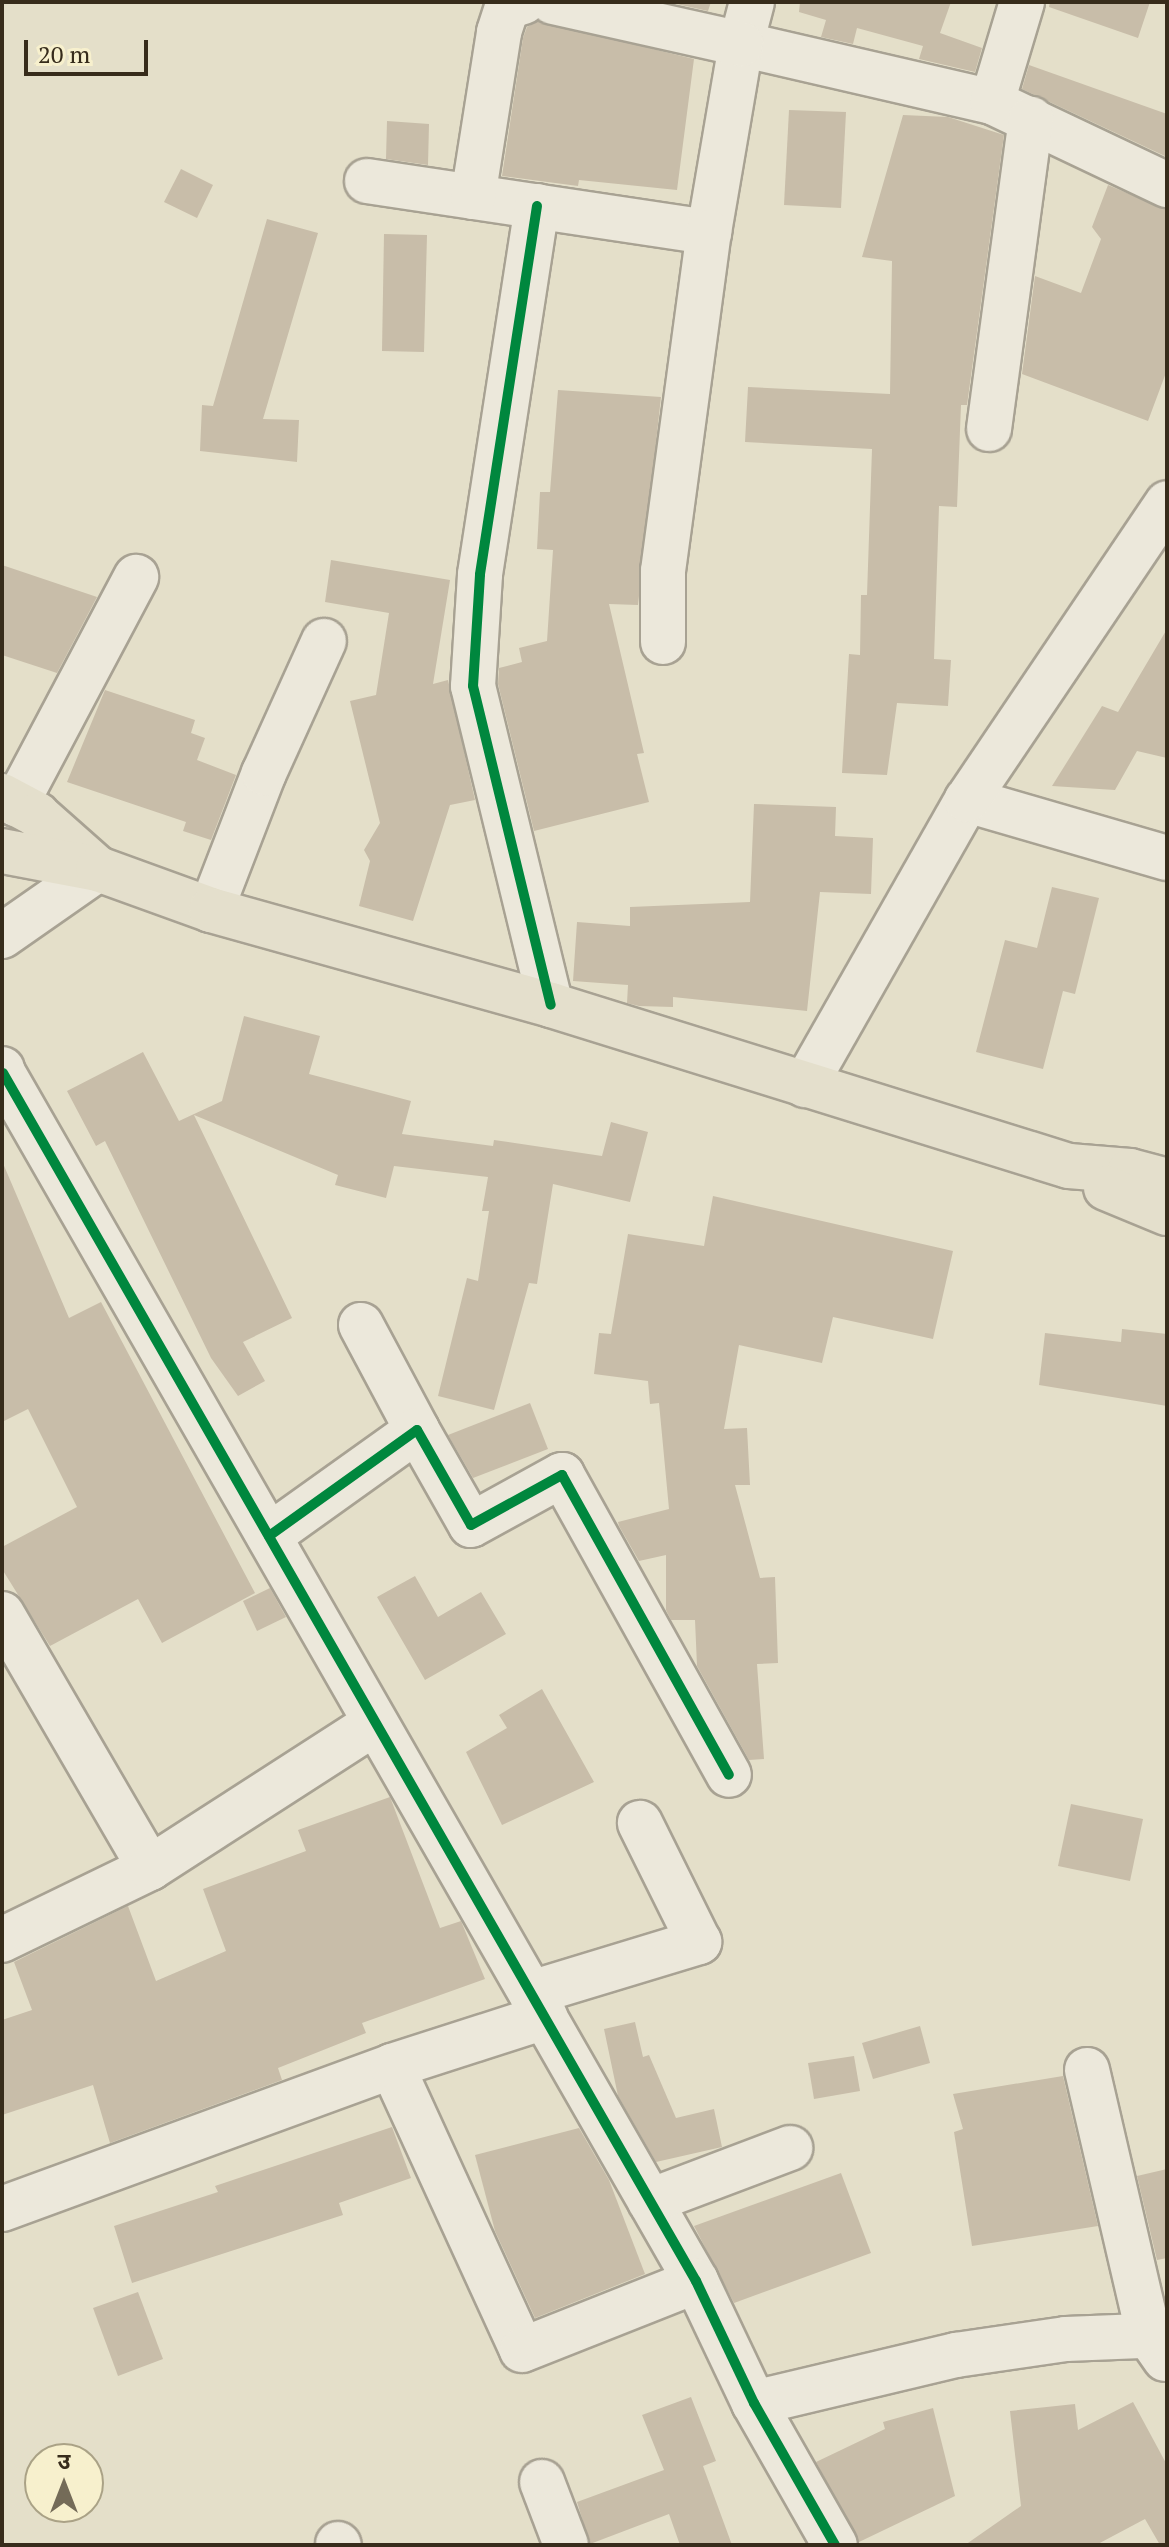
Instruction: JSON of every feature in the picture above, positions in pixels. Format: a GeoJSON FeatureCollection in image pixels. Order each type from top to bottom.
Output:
{"type":"FeatureCollection","features":[{"type":"Feature","properties":{"kind":"main road"},"geometry":{"type":"LineString","coordinates":[[9,800],[70,841],[98,869]]}},
{"type":"Feature","properties":{"kind":"main road"},"geometry":{"type":"LineString","coordinates":[[2,851],[98,869],[211,910],[551,1005],[1069,1166],[1130,1171],[1167,1181]]}},
{"type":"Feature","properties":{"kind":"main road"},"geometry":{"type":"LineString","coordinates":[[1069,1166],[1123,1198],[1167,1213]]}},
{"type":"Feature","properties":{"kind":"street"},"geometry":{"type":"LineString","coordinates":[[473,197],[499,32],[507,7],[523,2]]}},
{"type":"Feature","properties":{"kind":"street"},"geometry":{"type":"LineString","coordinates":[[553,2],[1012,110],[1167,185]]}},
{"type":"Feature","properties":{"kind":"street"},"geometry":{"type":"LineString","coordinates":[[663,642],[663,571],[709,232],[741,44],[752,2]]}},
{"type":"Feature","properties":{"kind":"street"},"geometry":{"type":"LineString","coordinates":[[989,429],[1022,2]]}},
{"type":"Feature","properties":{"kind":"street"},"geometry":{"type":"LineString","coordinates":[[367,181],[709,232]]}},
{"type":"Feature","properties":{"kind":"street"},"geometry":{"type":"LineString","coordinates":[[537,206],[480,575],[473,686],[551,1005]]}},
{"type":"Feature","properties":{"kind":"street"},"geometry":{"type":"LineString","coordinates":[[805,1085],[967,800],[1167,503]]}},
{"type":"Feature","properties":{"kind":"street"},"geometry":{"type":"LineString","coordinates":[[9,800],[136,577]]}},
{"type":"Feature","properties":{"kind":"street"},"geometry":{"type":"LineString","coordinates":[[211,910],[258,785],[324,641]]}},
{"type":"Feature","properties":{"kind":"street"},"geometry":{"type":"LineString","coordinates":[[967,800],[1167,858]]}},
{"type":"Feature","properties":{"kind":"street"},"geometry":{"type":"LineString","coordinates":[[2,936],[98,869]]}},
{"type":"Feature","properties":{"kind":"street"},"geometry":{"type":"LineString","coordinates":[[2,1072],[269,1536],[372,1725],[538,2005],[696,2281],[754,2403],[835,2545]]}},
{"type":"Feature","properties":{"kind":"street"},"geometry":{"type":"LineString","coordinates":[[361,1325],[471,1525],[562,1475],[729,1775]]}},
{"type":"Feature","properties":{"kind":"street"},"geometry":{"type":"LineString","coordinates":[[269,1536],[417,1430]]}},
{"type":"Feature","properties":{"kind":"street"},"geometry":{"type":"LineString","coordinates":[[2,1614],[150,1868]]}},
{"type":"Feature","properties":{"kind":"street"},"geometry":{"type":"LineString","coordinates":[[2,1940],[150,1868],[372,1725]]}},
{"type":"Feature","properties":{"kind":"street"},"geometry":{"type":"LineString","coordinates":[[2,2209],[392,2066],[699,1942],[640,1823]]}},
{"type":"Feature","properties":{"kind":"street"},"geometry":{"type":"LineString","coordinates":[[392,2066],[522,2350],[696,2281]]}},
{"type":"Feature","properties":{"kind":"street"},"geometry":{"type":"LineString","coordinates":[[754,2403],[956,2355],[1066,2339],[1161,2345],[1087,2070]]}},
{"type":"Feature","properties":{"kind":"street"},"geometry":{"type":"LineString","coordinates":[[650,2201],[790,2148]]}},
{"type":"Feature","properties":{"kind":"street"},"geometry":{"type":"LineString","coordinates":[[542,2482],[566,2545]]}},
{"type":"Feature","properties":{"kind":"building"},"geometry":{"type":"Polygon","coordinates":[[[668,2],[711,2],[708,11],[668,2]]]}},
{"type":"Feature","properties":{"kind":"building"},"geometry":{"type":"Polygon","coordinates":[[[800,2],[951,2],[940,33],[982,48],[975,72],[919,59],[923,46],[857,28],[853,44],[821,37],[826,20],[799,12],[800,2]]]}},
{"type":"Feature","properties":{"kind":"building"},"geometry":{"type":"Polygon","coordinates":[[[1050,2],[1150,2],[1138,38],[1049,7],[1050,2]]]}},
{"type":"Feature","properties":{"kind":"building"},"geometry":{"type":"Polygon","coordinates":[[[538,21],[694,59],[677,190],[579,180],[578,186],[502,176],[523,38],[527,27],[538,21]]]}},
{"type":"Feature","properties":{"kind":"building"},"geometry":{"type":"Polygon","coordinates":[[[1029,65],[1167,114],[1167,157],[1022,89],[1029,65]]]}},
{"type":"Feature","properties":{"kind":"building"},"geometry":{"type":"Polygon","coordinates":[[[789,110],[846,112],[841,208],[784,205],[789,110]]]}},
{"type":"Feature","properties":{"kind":"building"},"geometry":{"type":"Polygon","coordinates":[[[903,115],[948,117],[1004,135],[967,405],[961,405],[957,507],[939,506],[934,659],[951,660],[948,706],[897,703],[887,775],[842,773],[849,654],[860,655],[861,595],[867,595],[872,449],[745,442],[748,387],[890,394],[892,261],[862,257],[903,115]]]}},
{"type":"Feature","properties":{"kind":"building"},"geometry":{"type":"Polygon","coordinates":[[[387,121],[429,124],[428,165],[386,159],[387,121]]]}},
{"type":"Feature","properties":{"kind":"building"},"geometry":{"type":"Polygon","coordinates":[[[181,169],[213,185],[197,218],[164,202],[181,169]]]}},
{"type":"Feature","properties":{"kind":"building"},"geometry":{"type":"Polygon","coordinates":[[[1108,185],[1167,210],[1167,370],[1148,421],[1022,374],[1035,276],[1081,293],[1101,239],[1092,227],[1108,185]]]}},
{"type":"Feature","properties":{"kind":"building"},"geometry":{"type":"Polygon","coordinates":[[[267,219],[318,233],[263,419],[299,420],[297,462],[200,451],[202,405],[213,406],[267,219]]]}},
{"type":"Feature","properties":{"kind":"building"},"geometry":{"type":"Polygon","coordinates":[[[384,234],[427,235],[424,352],[382,351],[384,234]]]}},
{"type":"Feature","properties":{"kind":"building"},"geometry":{"type":"Polygon","coordinates":[[[558,390],[661,397],[638,605],[609,604],[644,753],[637,754],[649,802],[534,831],[498,684],[499,668],[522,662],[519,648],[547,641],[553,550],[537,549],[540,492],[550,492],[558,390]]]}},
{"type":"Feature","properties":{"kind":"building"},"geometry":{"type":"Polygon","coordinates":[[[331,560],[450,580],[433,684],[448,680],[475,800],[450,805],[413,921],[359,906],[370,861],[364,850],[380,823],[350,701],[376,695],[389,613],[325,602],[331,560]]]}},
{"type":"Feature","properties":{"kind":"building"},"geometry":{"type":"Polygon","coordinates":[[[2,565],[97,597],[57,673],[2,655],[2,565]]]}},
{"type":"Feature","properties":{"kind":"building"},"geometry":{"type":"Polygon","coordinates":[[[1167,629],[1167,758],[1137,751],[1115,790],[1052,786],[1102,706],[1118,712],[1167,629]]]}},
{"type":"Feature","properties":{"kind":"building"},"geometry":{"type":"Polygon","coordinates":[[[105,690],[195,720],[191,733],[205,738],[197,760],[236,775],[211,840],[183,831],[186,822],[67,782],[105,690]]]}},
{"type":"Feature","properties":{"kind":"building"},"geometry":{"type":"Polygon","coordinates":[[[754,804],[836,807],[835,836],[873,838],[871,894],[820,892],[807,1011],[673,997],[673,1007],[639,1006],[627,1003],[628,985],[573,981],[577,922],[630,926],[630,907],[750,902],[754,804]]]}},
{"type":"Feature","properties":{"kind":"building"},"geometry":{"type":"Polygon","coordinates":[[[1052,887],[1099,898],[1075,994],[1063,991],[1043,1069],[976,1052],[1005,940],[1037,948],[1052,887]]]}},
{"type":"Feature","properties":{"kind":"building"},"geometry":{"type":"Polygon","coordinates":[[[244,1016],[320,1036],[309,1074],[411,1101],[402,1134],[493,1146],[494,1140],[602,1156],[611,1122],[648,1132],[630,1202],[553,1184],[537,1284],[529,1283],[494,1410],[438,1396],[467,1278],[478,1281],[489,1211],[482,1211],[488,1177],[394,1166],[386,1198],[335,1185],[338,1175],[194,1115],[292,1318],[243,1342],[265,1381],[238,1396],[211,1358],[105,1141],[96,1146],[67,1091],[143,1052],[179,1121],[222,1101],[244,1016]]]}},
{"type":"Feature","properties":{"kind":"building"},"geometry":{"type":"Polygon","coordinates":[[[2,1161],[69,1318],[101,1302],[255,1593],[162,1643],[138,1599],[50,1646],[2,1569],[2,1547],[77,1507],[28,1409],[2,1422],[2,1161]]]}},
{"type":"Feature","properties":{"kind":"building"},"geometry":{"type":"Polygon","coordinates":[[[713,1196],[953,1251],[933,1339],[833,1317],[822,1363],[739,1345],[724,1429],[747,1428],[750,1485],[735,1485],[760,1578],[775,1577],[778,1663],[757,1664],[764,1759],[749,1760],[697,1666],[695,1620],[671,1620],[666,1610],[666,1555],[639,1561],[619,1526],[618,1522],[669,1509],[659,1403],[650,1404],[648,1381],[594,1374],[599,1333],[611,1334],[628,1234],[704,1246],[713,1196]]]}},
{"type":"Feature","properties":{"kind":"building"},"geometry":{"type":"Polygon","coordinates":[[[1122,1329],[1167,1334],[1167,1406],[1039,1385],[1045,1333],[1121,1342],[1122,1329]]]}},
{"type":"Feature","properties":{"kind":"building"},"geometry":{"type":"Polygon","coordinates":[[[530,1403],[548,1449],[473,1478],[448,1435],[530,1403]]]}},
{"type":"Feature","properties":{"kind":"building"},"geometry":{"type":"Polygon","coordinates":[[[415,1576],[438,1617],[481,1592],[506,1634],[425,1680],[377,1597],[415,1576]]]}},
{"type":"Feature","properties":{"kind":"building"},"geometry":{"type":"Polygon","coordinates":[[[270,1588],[286,1617],[257,1631],[243,1601],[270,1588]]]}},
{"type":"Feature","properties":{"kind":"building"},"geometry":{"type":"Polygon","coordinates":[[[542,1689],[594,1782],[502,1825],[466,1752],[507,1728],[499,1715],[542,1689]]]}},
{"type":"Feature","properties":{"kind":"building"},"geometry":{"type":"Polygon","coordinates":[[[390,1797],[440,1928],[461,1921],[485,1979],[362,2023],[366,2033],[278,2068],[282,2080],[110,2143],[93,2085],[2,2115],[2,2020],[32,2010],[14,1962],[128,1906],[156,1981],[226,1951],[203,1889],[306,1851],[298,1830],[390,1797]]]}},
{"type":"Feature","properties":{"kind":"building"},"geometry":{"type":"Polygon","coordinates":[[[1071,1804],[1143,1819],[1130,1881],[1058,1866],[1071,1804]]]}},
{"type":"Feature","properties":{"kind":"building"},"geometry":{"type":"Polygon","coordinates":[[[635,2022],[643,2057],[649,2055],[676,2118],[714,2109],[722,2147],[656,2162],[618,2096],[604,2029],[635,2022]]]}},
{"type":"Feature","properties":{"kind":"building"},"geometry":{"type":"Polygon","coordinates":[[[920,2026],[930,2063],[873,2079],[862,2043],[920,2026]]]}},
{"type":"Feature","properties":{"kind":"building"},"geometry":{"type":"Polygon","coordinates":[[[854,2056],[860,2091],[814,2099],[808,2063],[854,2056]]]}},
{"type":"Feature","properties":{"kind":"building"},"geometry":{"type":"Polygon","coordinates":[[[1063,2076],[1098,2226],[972,2246],[954,2132],[963,2129],[953,2094],[1063,2076]]]}},
{"type":"Feature","properties":{"kind":"building"},"geometry":{"type":"Polygon","coordinates":[[[392,2127],[411,2178],[339,2203],[343,2215],[132,2283],[114,2226],[218,2192],[215,2186],[392,2127]]]}},
{"type":"Feature","properties":{"kind":"building"},"geometry":{"type":"Polygon","coordinates":[[[579,2128],[609,2180],[645,2274],[535,2318],[495,2231],[475,2155],[579,2128]]]}},
{"type":"Feature","properties":{"kind":"building"},"geometry":{"type":"Polygon","coordinates":[[[1167,2169],[1167,2258],[1157,2260],[1137,2176],[1167,2169]]]}},
{"type":"Feature","properties":{"kind":"building"},"geometry":{"type":"Polygon","coordinates":[[[841,2173],[871,2253],[734,2303],[694,2226],[841,2173]]]}},
{"type":"Feature","properties":{"kind":"building"},"geometry":{"type":"Polygon","coordinates":[[[138,2292],[163,2359],[118,2376],[93,2308],[138,2292]]]}},
{"type":"Feature","properties":{"kind":"building"},"geometry":{"type":"Polygon","coordinates":[[[691,2397],[716,2461],[703,2466],[732,2545],[680,2545],[669,2514],[590,2544],[577,2502],[664,2470],[642,2415],[691,2397]]]}},
{"type":"Feature","properties":{"kind":"building"},"geometry":{"type":"Polygon","coordinates":[[[1133,2402],[1167,2465],[1167,2545],[1160,2545],[1145,2519],[1096,2545],[965,2545],[1021,2506],[1010,2411],[1075,2404],[1078,2430],[1133,2402]]]}},
{"type":"Feature","properties":{"kind":"building"},"geometry":{"type":"Polygon","coordinates":[[[933,2408],[955,2496],[859,2542],[816,2462],[885,2429],[883,2422],[933,2408]]]}},
{"type":"Feature","properties":{"kind":"cycle path"},"geometry":{"type":"LineString","coordinates":[[537,206],[480,575],[473,686],[551,1005]]}},
{"type":"Feature","properties":{"kind":"cycle path"},"geometry":{"type":"LineString","coordinates":[[3,1073],[696,2281],[754,2403],[835,2545]]}},
{"type":"Feature","properties":{"kind":"cycle path"},"geometry":{"type":"LineString","coordinates":[[269,1536],[417,1430],[471,1525],[562,1475],[729,1775]]}}]}
